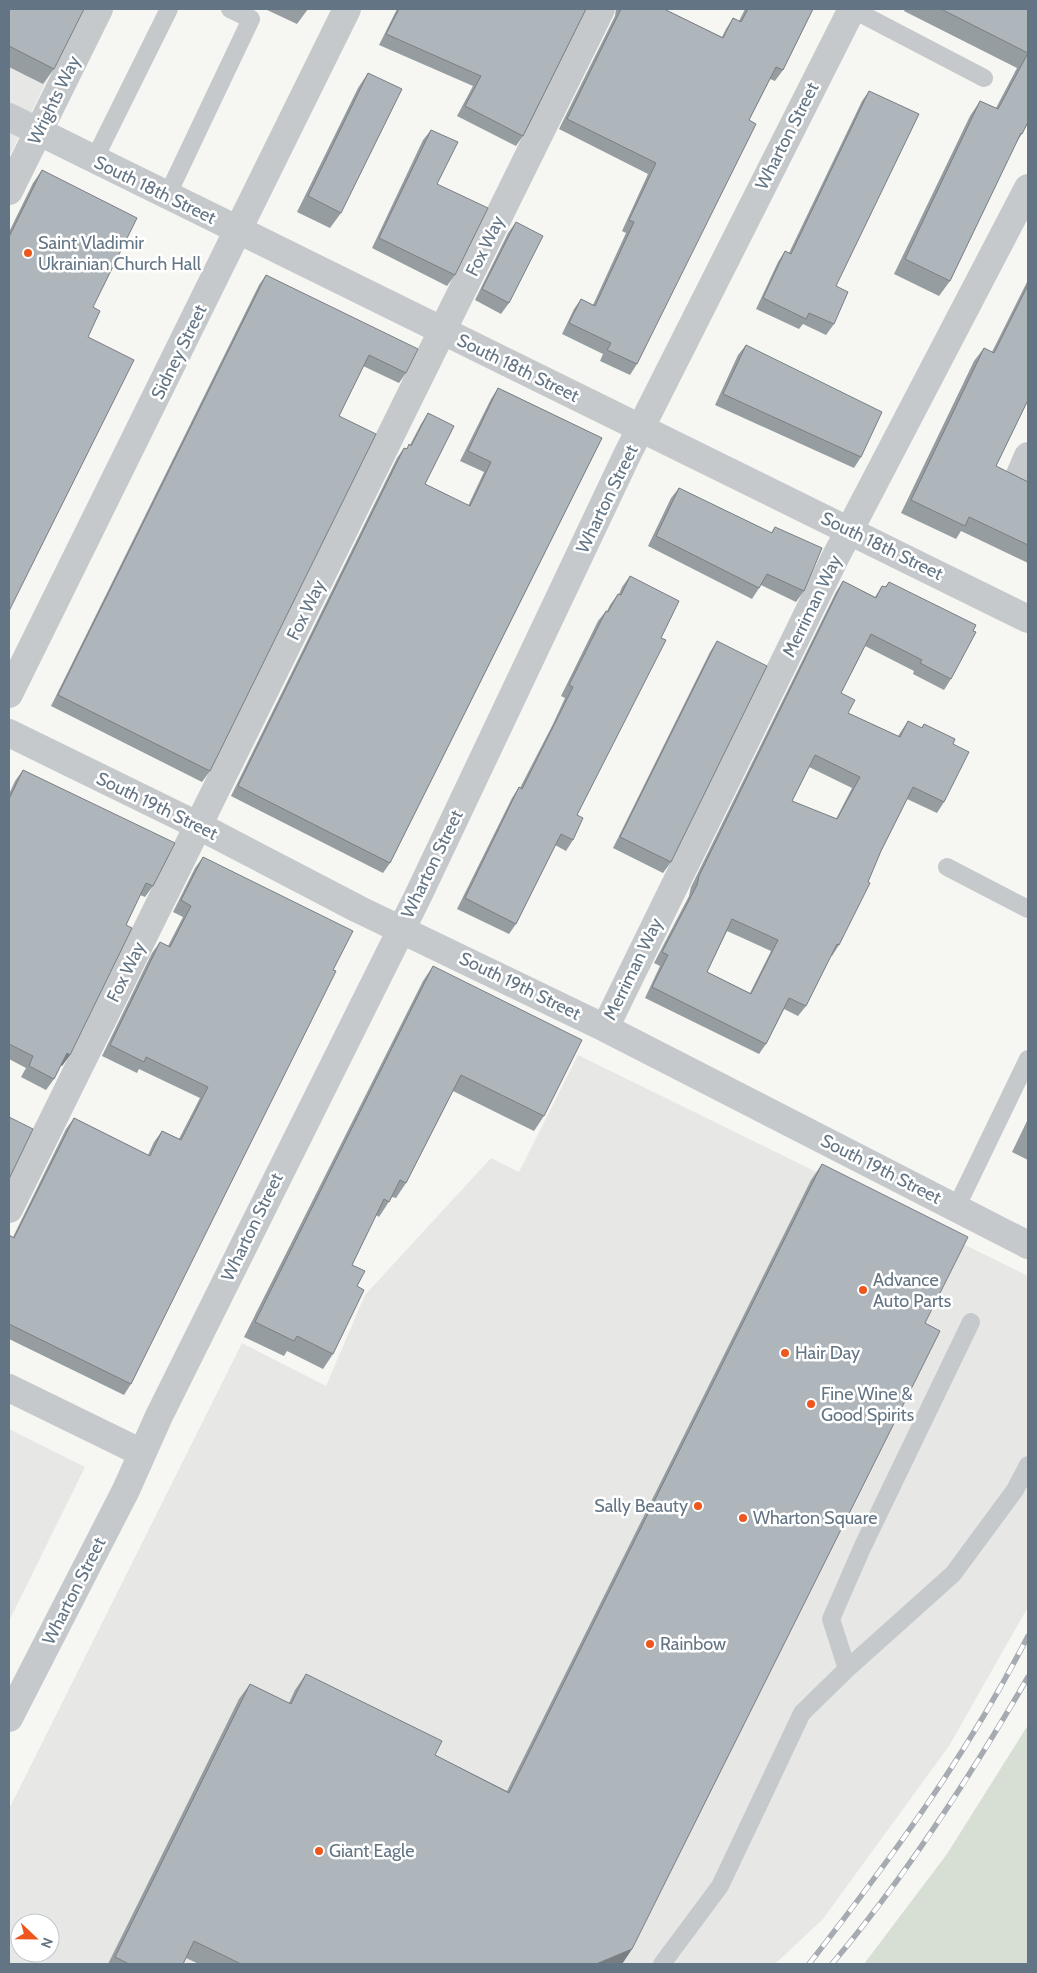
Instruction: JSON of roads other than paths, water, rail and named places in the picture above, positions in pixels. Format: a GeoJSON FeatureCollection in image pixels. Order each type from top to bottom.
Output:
{"type":"FeatureCollection","features":[{"type":"Feature","properties":{"kind":"street","name":"Wrights Way"},"geometry":{"type":"LineString","coordinates":[[9,191],[99,9]]}},
{"type":"Feature","properties":{"kind":"street","name":"Sidney Street"},"geometry":{"type":"LineString","coordinates":[[9,694],[347,9]]}},
{"type":"Feature","properties":{"kind":"street","name":"Fox Way"},"geometry":{"type":"LineString","coordinates":[[9,1209],[444,332],[601,9]]}},
{"type":"Feature","properties":{"kind":"street","name":"Wharton Street"},"geometry":{"type":"LineString","coordinates":[[9,1718],[126,1490],[142,1453],[400,929],[641,428],[852,9]]}},
{"type":"Feature","properties":{"kind":"street","name":"South 18th Street"},"geometry":{"type":"LineString","coordinates":[[9,117],[1028,619]]}},
{"type":"Feature","properties":{"kind":"street","name":"Merriman Way"},"geometry":{"type":"LineString","coordinates":[[605,1028],[850,530],[1028,188]]}},
{"type":"Feature","properties":{"kind":"street"},"geometry":{"type":"LineString","coordinates":[[1028,456],[1019,477],[1028,481]]}},
{"type":"Feature","properties":{"kind":"street","name":"South 19th Street"},"geometry":{"type":"LineString","coordinates":[[9,732],[199,826],[400,929],[605,1028],[1028,1245]]}},
{"type":"Feature","properties":{"kind":"street"},"geometry":{"type":"LineString","coordinates":[[9,1388],[142,1453]]}},
{"type":"Feature","properties":{"kind":"lane"},"geometry":{"type":"LineString","coordinates":[[94,160],[169,9]]}},
{"type":"Feature","properties":{"kind":"lane"},"geometry":{"type":"LineString","coordinates":[[167,196],[251,19],[230,9]]}},
{"type":"Feature","properties":{"kind":"lane"},"geometry":{"type":"LineString","coordinates":[[852,9],[984,78]]}},
{"type":"Feature","properties":{"kind":"lane"},"geometry":{"type":"LineString","coordinates":[[947,866],[1028,909]]}},
{"type":"Feature","properties":{"kind":"lane"},"geometry":{"type":"LineString","coordinates":[[956,1208],[1028,1059]]}},
{"type":"Feature","properties":{"kind":"lane"},"geometry":{"type":"LineString","coordinates":[[847,1669],[831,1619],[863,1546],[971,1322]]}},
{"type":"Feature","properties":{"kind":"lane"},"geometry":{"type":"LineString","coordinates":[[662,1964],[720,1886],[802,1713],[847,1669],[953,1574],[1015,1490],[1028,1465]]}},
{"type":"Feature","properties":{"kind":"railway"},"geometry":{"type":"LineString","coordinates":[[809,1964],[898,1846],[954,1764],[1005,1680],[1028,1636]]}},
{"type":"Feature","properties":{"kind":"railway"},"geometry":{"type":"LineString","coordinates":[[832,1964],[886,1896],[936,1825],[1028,1677]]}},
{"type":"Feature","properties":{"kind":"place","name":"Saint Vladimir Ukrainian Church Hall"},"geometry":{"type":"Point","coordinates":[28,253]}},
{"type":"Feature","properties":{"kind":"place","name":"Advance Auto Parts"},"geometry":{"type":"Point","coordinates":[863,1290]}},
{"type":"Feature","properties":{"kind":"place","name":"Hair Day"},"geometry":{"type":"Point","coordinates":[785,1353]}},
{"type":"Feature","properties":{"kind":"place","name":"Fine Wine & Good Spirits"},"geometry":{"type":"Point","coordinates":[811,1404]}},
{"type":"Feature","properties":{"kind":"place","name":"Sally Beauty"},"geometry":{"type":"Point","coordinates":[698,1506]}},
{"type":"Feature","properties":{"kind":"place","name":"Wharton Square"},"geometry":{"type":"Point","coordinates":[743,1518]}},
{"type":"Feature","properties":{"kind":"place","name":"Rainbow"},"geometry":{"type":"Point","coordinates":[650,1644]}},
{"type":"Feature","properties":{"kind":"place","name":"Giant Eagle"},"geometry":{"type":"Point","coordinates":[319,1851]}}]}
